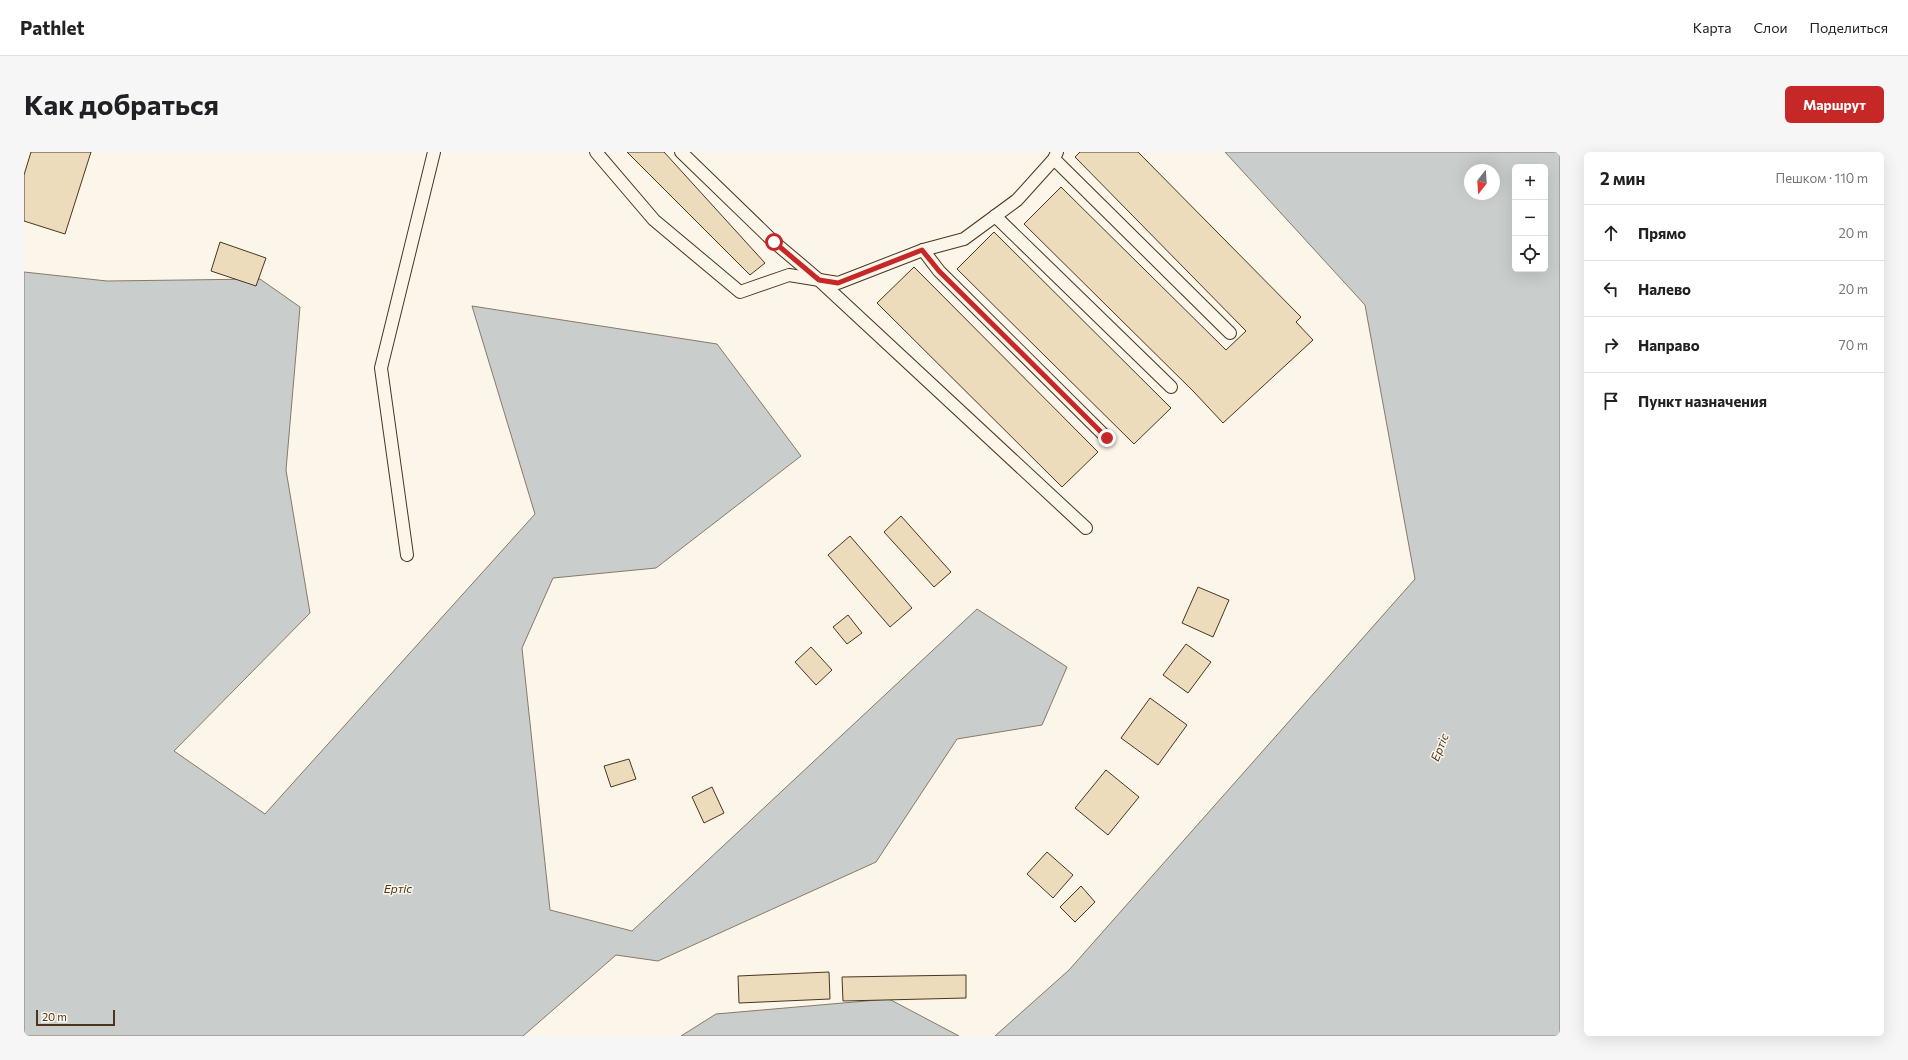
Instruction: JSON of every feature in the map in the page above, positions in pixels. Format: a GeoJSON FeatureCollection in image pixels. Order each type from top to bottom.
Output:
{"type":"FeatureCollection","features":[{"type":"Feature","properties":{"kind":"lane"},"geometry":{"type":"LineString","coordinates":[[406,555],[381,368],[434,152]]}},
{"type":"Feature","properties":{"kind":"lane"},"geometry":{"type":"LineString","coordinates":[[596,152],[654,220],[740,292],[789,275],[838,283],[922,250],[964,239],[1017,200],[1055,155],[1230,333]]}},
{"type":"Feature","properties":{"kind":"lane"},"geometry":{"type":"LineString","coordinates":[[681,152],[774,242],[819,280],[1086,528]]}},
{"type":"Feature","properties":{"kind":"lane"},"geometry":{"type":"LineString","coordinates":[[995,216],[1171,388]]}},
{"type":"Feature","properties":{"kind":"lane"},"geometry":{"type":"LineString","coordinates":[[922,250],[939,271],[1107,438]]}},
{"type":"Feature","properties":{"kind":"water","name":"Ертіс"},"geometry":{"type":"Polygon","coordinates":[[[1225,152],[1560,152],[1560,1036],[995,1036],[1069,970],[1415,579],[1365,305],[1225,152]]]}},
{"type":"Feature","properties":{"kind":"water","name":"Ертіс"},"geometry":{"type":"Polygon","coordinates":[[[24,272],[107,281],[260,279],[300,307],[286,470],[310,613],[174,751],[265,814],[535,514],[472,306],[717,344],[801,456],[656,568],[553,578],[522,648],[550,910],[632,931],[977,609],[1067,667],[1042,725],[957,739],[876,862],[658,961],[616,955],[523,1036],[24,1036],[24,272]]]}},
{"type":"Feature","properties":{"kind":"water"},"geometry":{"type":"Polygon","coordinates":[[[889,999],[959,1036],[681,1036],[716,1014],[889,999]]]}},
{"type":"Feature","properties":{"kind":"building"},"geometry":{"type":"Polygon","coordinates":[[[31,152],[91,152],[65,234],[24,221],[24,175],[31,152]]]}},
{"type":"Feature","properties":{"kind":"building"},"geometry":{"type":"Polygon","coordinates":[[[627,152],[664,152],[765,263],[750,275],[627,152]]]}},
{"type":"Feature","properties":{"kind":"building"},"geometry":{"type":"Polygon","coordinates":[[[1080,152],[1138,152],[1301,317],[1296,322],[1313,340],[1223,423],[1194,392],[1024,224],[1061,187],[1226,350],[1246,331],[1075,157],[1080,152]]]}},
{"type":"Feature","properties":{"kind":"building"},"geometry":{"type":"Polygon","coordinates":[[[994,232],[1171,408],[1134,444],[957,269],[994,232]]]}},
{"type":"Feature","properties":{"kind":"building"},"geometry":{"type":"Polygon","coordinates":[[[220,242],[266,258],[256,286],[211,271],[220,242]]]}},
{"type":"Feature","properties":{"kind":"building"},"geometry":{"type":"Polygon","coordinates":[[[914,267],[1098,452],[1062,487],[877,303],[914,267]]]}},
{"type":"Feature","properties":{"kind":"building"},"geometry":{"type":"Polygon","coordinates":[[[901,516],[951,572],[934,587],[884,532],[901,516]]]}},
{"type":"Feature","properties":{"kind":"building"},"geometry":{"type":"Polygon","coordinates":[[[850,536],[912,608],[890,627],[828,555],[850,536]]]}},
{"type":"Feature","properties":{"kind":"building"},"geometry":{"type":"Polygon","coordinates":[[[1198,587],[1229,600],[1213,637],[1182,623],[1198,587]]]}},
{"type":"Feature","properties":{"kind":"building"},"geometry":{"type":"Polygon","coordinates":[[[848,615],[862,633],[847,644],[833,627],[848,615]]]}},
{"type":"Feature","properties":{"kind":"building"},"geometry":{"type":"Polygon","coordinates":[[[1186,644],[1211,662],[1188,693],[1163,675],[1186,644]]]}},
{"type":"Feature","properties":{"kind":"building"},"geometry":{"type":"Polygon","coordinates":[[[811,647],[832,670],[816,685],[795,662],[811,647]]]}},
{"type":"Feature","properties":{"kind":"building"},"geometry":{"type":"Polygon","coordinates":[[[1150,698],[1187,725],[1158,765],[1121,738],[1150,698]]]}},
{"type":"Feature","properties":{"kind":"building"},"geometry":{"type":"Polygon","coordinates":[[[629,759],[636,779],[611,787],[604,766],[629,759]]]}},
{"type":"Feature","properties":{"kind":"building"},"geometry":{"type":"Polygon","coordinates":[[[1106,770],[1139,797],[1108,835],[1075,808],[1106,770]]]}},
{"type":"Feature","properties":{"kind":"building"},"geometry":{"type":"Polygon","coordinates":[[[712,787],[724,813],[704,823],[692,797],[712,787]]]}},
{"type":"Feature","properties":{"kind":"building"},"geometry":{"type":"Polygon","coordinates":[[[1047,852],[1073,875],[1053,898],[1027,874],[1047,852]]]}},
{"type":"Feature","properties":{"kind":"building"},"geometry":{"type":"Polygon","coordinates":[[[1081,886],[1095,902],[1075,922],[1060,907],[1081,886]]]}},
{"type":"Feature","properties":{"kind":"building"},"geometry":{"type":"Polygon","coordinates":[[[829,972],[830,999],[739,1003],[738,976],[829,972]]]}},
{"type":"Feature","properties":{"kind":"building"},"geometry":{"type":"Polygon","coordinates":[[[966,975],[966,998],[843,1001],[842,977],[966,975]]]}},
{"type":"Feature","properties":{"kind":"route"},"geometry":{"type":"LineString","coordinates":[[774,242],[819,280],[838,283],[922,250],[939,271],[1107,438]]}}]}
